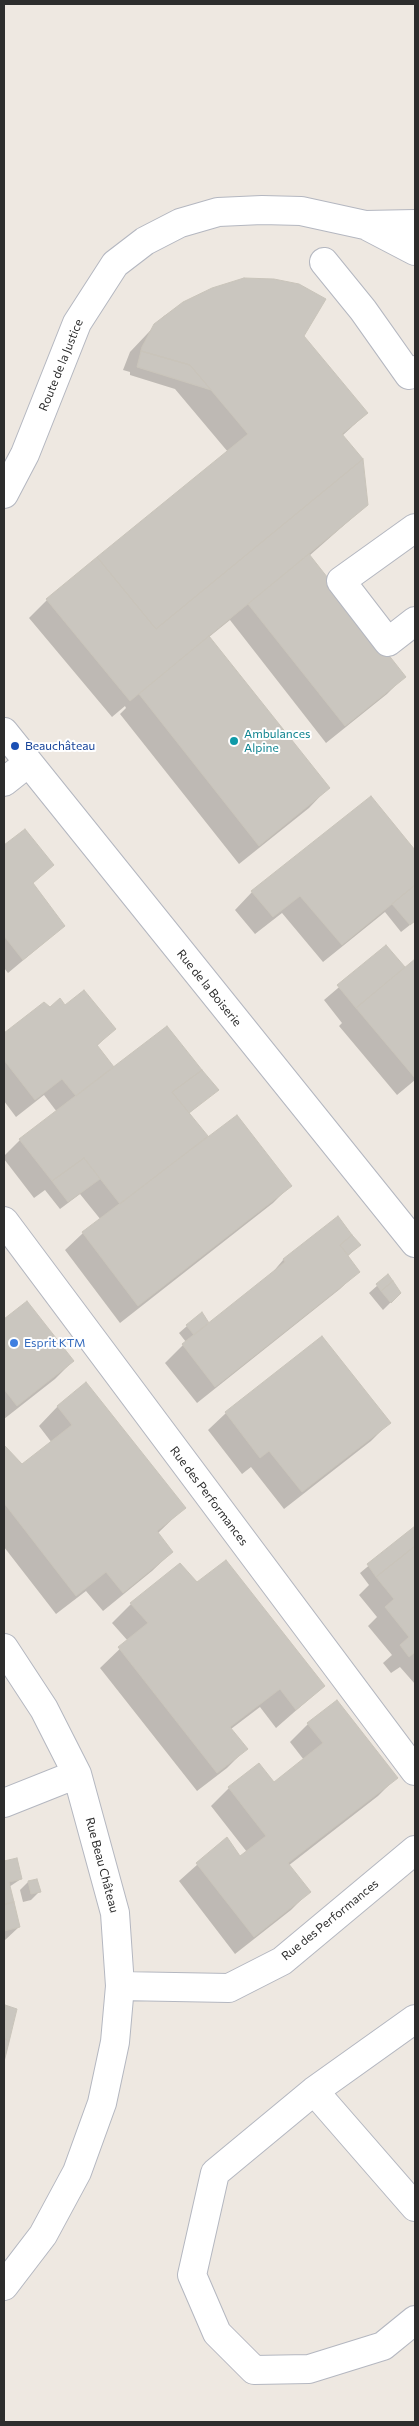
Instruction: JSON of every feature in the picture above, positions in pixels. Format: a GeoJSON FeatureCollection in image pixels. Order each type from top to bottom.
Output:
{"type":"FeatureCollection","features":[{"type":"Feature","properties":{"kind":"street","name":"Route de la Justice"},"geometry":{"type":"LineString","coordinates":[[4,494],[25,454],[77,323],[115,264],[145,241],[180,223],[218,212],[301,211],[366,225],[415,224]]}},
{"type":"Feature","properties":{"kind":"street","name":"Route de la Justice"},"geometry":{"type":"LineString","coordinates":[[366,225],[415,251]]}},
{"type":"Feature","properties":{"kind":"street"},"geometry":{"type":"LineString","coordinates":[[324,262],[363,310],[409,375],[415,370]]}},
{"type":"Feature","properties":{"kind":"street"},"geometry":{"type":"LineString","coordinates":[[415,528],[341,581],[388,642],[415,621]]}},
{"type":"Feature","properties":{"kind":"street","name":"Rue de la Boiserie"},"geometry":{"type":"LineString","coordinates":[[4,732],[415,1243]]}},
{"type":"Feature","properties":{"kind":"street"},"geometry":{"type":"LineString","coordinates":[[4,782],[28,763]]}},
{"type":"Feature","properties":{"kind":"street","name":"Rue des Performances"},"geometry":{"type":"LineString","coordinates":[[4,1221],[415,1771]]}},
{"type":"Feature","properties":{"kind":"street","name":"Rue Beau Château"},"geometry":{"type":"LineString","coordinates":[[4,1648],[44,1709],[77,1774],[115,1913],[120,1986],[115,2042],[102,2103],[77,2172],[43,2235],[4,2286]]}},
{"type":"Feature","properties":{"kind":"street"},"geometry":{"type":"LineString","coordinates":[[4,1804],[77,1774]]}},
{"type":"Feature","properties":{"kind":"street","name":"Rue des Performances"},"geometry":{"type":"LineString","coordinates":[[120,1986],[229,1988],[282,1961],[415,1850]]}},
{"type":"Feature","properties":{"kind":"street"},"geometry":{"type":"LineString","coordinates":[[415,2019],[314,2091],[215,2173],[192,2275],[217,2333],[254,2370],[309,2369],[383,2346],[415,2320]]}},
{"type":"Feature","properties":{"kind":"street"},"geometry":{"type":"LineString","coordinates":[[314,2091],[415,2207]]}},
{"type":"Feature","properties":{"kind":"building"},"geometry":{"type":"Polygon","coordinates":[[[244,278],[274,279],[299,284],[326,299],[304,336],[368,413],[342,434],[363,459],[156,629],[97,557],[248,434],[190,365],[141,351],[142,347],[154,324],[183,302],[212,288],[244,278]]]}},
{"type":"Feature","properties":{"kind":"building"},"geometry":{"type":"Polygon","coordinates":[[[141,351],[190,365],[211,390],[137,367],[141,351]]]}},
{"type":"Feature","properties":{"kind":"building"},"geometry":{"type":"Polygon","coordinates":[[[363,459],[368,505],[130,701],[46,599],[97,557],[156,629],[363,459]]]}},
{"type":"Feature","properties":{"kind":"building"},"geometry":{"type":"Polygon","coordinates":[[[309,554],[406,677],[345,726],[248,604],[309,554]]]}},
{"type":"Feature","properties":{"kind":"building","name":"Ambulances Alpine"},"geometry":{"type":"Polygon","coordinates":[[[209,636],[330,788],[259,846],[139,694],[209,636]]]}},
{"type":"Feature","properties":{"kind":"building"},"geometry":{"type":"Polygon","coordinates":[[[371,796],[415,850],[415,885],[342,945],[300,896],[273,917],[251,891],[371,796]]]}},
{"type":"Feature","properties":{"kind":"building"},"geometry":{"type":"Polygon","coordinates":[[[25,829],[54,865],[33,883],[65,926],[23,960],[4,936],[4,845],[25,829]]]}},
{"type":"Feature","properties":{"kind":"building"},"geometry":{"type":"Polygon","coordinates":[[[415,885],[415,921],[410,925],[392,904],[415,885]]]}},
{"type":"Feature","properties":{"kind":"building"},"geometry":{"type":"Polygon","coordinates":[[[386,945],[405,967],[356,1008],[337,985],[386,945]]]}},
{"type":"Feature","properties":{"kind":"building"},"geometry":{"type":"Polygon","coordinates":[[[415,959],[415,1078],[356,1008],[415,959]]]}},
{"type":"Feature","properties":{"kind":"building"},"geometry":{"type":"Polygon","coordinates":[[[84,990],[116,1029],[97,1045],[114,1067],[76,1096],[62,1079],[35,1100],[4,1060],[4,1033],[44,1002],[50,1007],[60,998],[65,1005],[84,990]]]}},
{"type":"Feature","properties":{"kind":"building"},"geometry":{"type":"Polygon","coordinates":[[[167,1026],[202,1070],[172,1092],[208,1136],[120,1204],[84,1158],[52,1181],[19,1139],[167,1026]]]}},
{"type":"Feature","properties":{"kind":"building"},"geometry":{"type":"Polygon","coordinates":[[[202,1070],[219,1090],[189,1113],[172,1092],[202,1070]]]}},
{"type":"Feature","properties":{"kind":"building"},"geometry":{"type":"Polygon","coordinates":[[[237,1115],[292,1186],[138,1306],[82,1232],[237,1115]]]}},
{"type":"Feature","properties":{"kind":"building"},"geometry":{"type":"Polygon","coordinates":[[[84,1158],[100,1179],[68,1202],[52,1181],[84,1158]]]}},
{"type":"Feature","properties":{"kind":"building"},"geometry":{"type":"Polygon","coordinates":[[[338,1216],[352,1235],[340,1245],[360,1272],[215,1387],[182,1344],[285,1262],[283,1259],[338,1216]]]}},
{"type":"Feature","properties":{"kind":"building"},"geometry":{"type":"Polygon","coordinates":[[[352,1235],[361,1245],[348,1255],[340,1245],[352,1235]]]}},
{"type":"Feature","properties":{"kind":"building"},"geometry":{"type":"Polygon","coordinates":[[[388,1274],[393,1281],[381,1291],[376,1284],[388,1274]]]}},
{"type":"Feature","properties":{"kind":"building"},"geometry":{"type":"Polygon","coordinates":[[[393,1281],[401,1293],[391,1303],[381,1291],[393,1281]]]}},
{"type":"Feature","properties":{"kind":"building"},"geometry":{"type":"Polygon","coordinates":[[[27,1301],[74,1361],[17,1406],[4,1389],[4,1319],[27,1301]]]}},
{"type":"Feature","properties":{"kind":"building"},"geometry":{"type":"Polygon","coordinates":[[[202,1312],[209,1323],[194,1335],[186,1325],[202,1312]]]}},
{"type":"Feature","properties":{"kind":"building"},"geometry":{"type":"Polygon","coordinates":[[[322,1336],[391,1423],[302,1492],[269,1451],[260,1458],[225,1412],[322,1336]]]}},
{"type":"Feature","properties":{"kind":"building"},"geometry":{"type":"Polygon","coordinates":[[[86,1382],[186,1508],[157,1531],[173,1552],[123,1593],[106,1572],[76,1596],[4,1503],[4,1447],[22,1464],[72,1425],[57,1406],[86,1382]]]}},
{"type":"Feature","properties":{"kind":"building"},"geometry":{"type":"Polygon","coordinates":[[[415,1526],[415,1546],[376,1577],[367,1564],[415,1526]]]}},
{"type":"Feature","properties":{"kind":"building"},"geometry":{"type":"Polygon","coordinates":[[[415,1546],[415,1652],[409,1657],[400,1645],[409,1637],[385,1607],[394,1599],[376,1577],[415,1546]]]}},
{"type":"Feature","properties":{"kind":"building"},"geometry":{"type":"Polygon","coordinates":[[[226,1560],[325,1686],[296,1710],[280,1689],[230,1727],[248,1749],[217,1773],[118,1647],[148,1623],[130,1603],[180,1563],[197,1582],[226,1560]]]}},
{"type":"Feature","properties":{"kind":"building"},"geometry":{"type":"Polygon","coordinates":[[[337,1700],[398,1778],[288,1863],[311,1892],[254,1937],[196,1863],[227,1837],[240,1856],[266,1836],[228,1787],[259,1763],[274,1782],[323,1743],[307,1723],[337,1700]]]}},
{"type":"Feature","properties":{"kind":"building"},"geometry":{"type":"Polygon","coordinates":[[[17,1858],[22,1879],[9,1882],[14,1902],[4,1905],[4,1861],[17,1858]]]}},
{"type":"Feature","properties":{"kind":"building"},"geometry":{"type":"Polygon","coordinates":[[[37,1879],[41,1892],[31,1894],[28,1881],[37,1879]]]}},
{"type":"Feature","properties":{"kind":"building"},"geometry":{"type":"Polygon","coordinates":[[[14,1902],[20,1927],[4,1931],[4,1904],[14,1902]]]}},
{"type":"Feature","properties":{"kind":"building"},"geometry":{"type":"Polygon","coordinates":[[[5,2005],[17,2009],[9,2042],[4,2038],[5,2005]]]}},
{"type":"Feature","properties":{"kind":"building"},"geometry":{"type":"Polygon","coordinates":[[[4,2038],[9,2042],[4,2062],[4,2038]]]}},
{"type":"Feature","properties":{"kind":"place","name":"Ambulances Alpine"},"geometry":{"type":"Point","coordinates":[234,741]}},
{"type":"Feature","properties":{"kind":"place","name":"Beauchâteau"},"geometry":{"type":"Point","coordinates":[15,746]}},
{"type":"Feature","properties":{"kind":"place","name":"Esprit KTM"},"geometry":{"type":"Point","coordinates":[14,1343]}}]}
